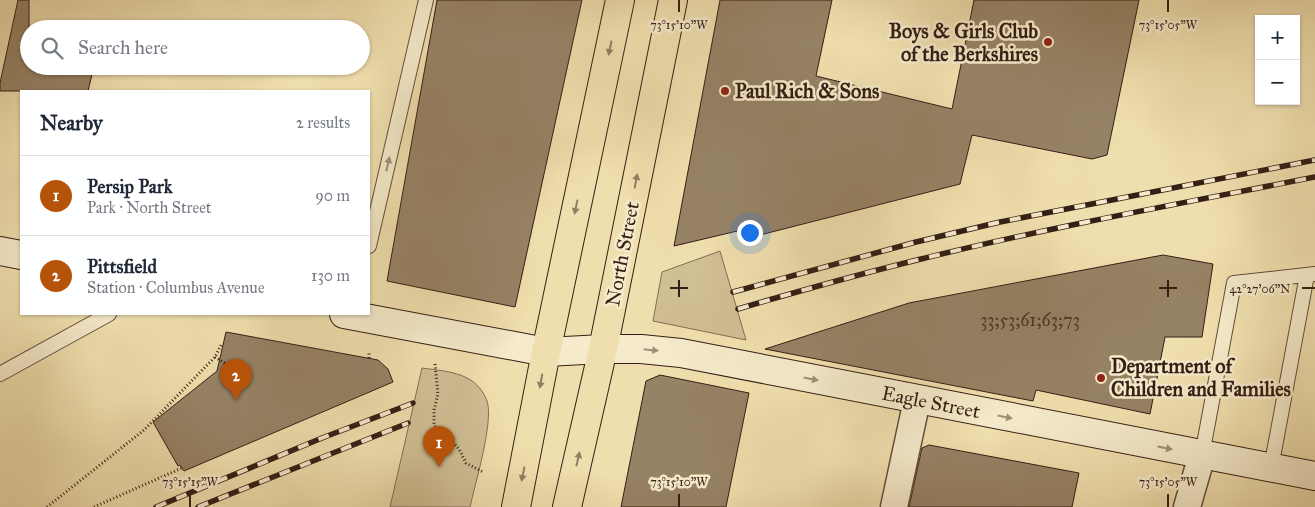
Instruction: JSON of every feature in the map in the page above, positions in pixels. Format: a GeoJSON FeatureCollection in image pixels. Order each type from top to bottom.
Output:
{"type":"FeatureCollection","features":[{"type":"Feature","properties":{"kind":"main road"},"geometry":{"type":"LineString","coordinates":[[516,507],[546,352],[620,0]]}},
{"type":"Feature","properties":{"kind":"main road","name":"North Street"},"geometry":{"type":"LineString","coordinates":[[567,507],[603,349],[673,0]]}},
{"type":"Feature","properties":{"kind":"street"},"geometry":{"type":"LineString","coordinates":[[0,251],[20,255]]}},
{"type":"Feature","properties":{"kind":"street","name":"Eagle Street"},"geometry":{"type":"LineString","coordinates":[[355,315],[546,352],[641,349],[681,353],[1315,476]]}},
{"type":"Feature","properties":{"kind":"street"},"geometry":{"type":"LineString","coordinates":[[894,507],[917,400]]}},
{"type":"Feature","properties":{"kind":"street"},"geometry":{"type":"LineString","coordinates":[[1187,507],[1202,455]]}},
{"type":"Feature","properties":{"kind":"lane"},"geometry":{"type":"LineString","coordinates":[[370,242],[426,0]]}},
{"type":"Feature","properties":{"kind":"lane"},"geometry":{"type":"LineString","coordinates":[[1202,455],[1234,283],[1311,275],[1271,468]]}},
{"type":"Feature","properties":{"kind":"lane"},"geometry":{"type":"LineString","coordinates":[[0,374],[107,315]]}},
{"type":"Feature","properties":{"kind":"path"},"geometry":{"type":"LineString","coordinates":[[47,507],[144,430],[215,357],[221,345]]}},
{"type":"Feature","properties":{"kind":"path"},"geometry":{"type":"LineString","coordinates":[[369,352],[369,358]]}},
{"type":"Feature","properties":{"kind":"path"},"geometry":{"type":"LineString","coordinates":[[215,357],[226,364]]}},
{"type":"Feature","properties":{"kind":"path"},"geometry":{"type":"LineString","coordinates":[[435,364],[438,394],[434,410],[434,426],[459,449],[466,463],[483,472]]}},
{"type":"Feature","properties":{"kind":"path"},"geometry":{"type":"LineString","coordinates":[[94,507],[182,468]]}},
{"type":"Feature","properties":{"kind":"shaded area"},"geometry":{"type":"Polygon","coordinates":[[[720,251],[746,340],[653,321],[662,272],[720,251]]]}},
{"type":"Feature","properties":{"kind":"shaded area"},"geometry":{"type":"Polygon","coordinates":[[[422,368],[451,372],[467,378],[474,382],[487,401],[488,423],[486,437],[470,507],[390,507],[422,368]]]}},
{"type":"Feature","properties":{"kind":"building"},"geometry":{"type":"Polygon","coordinates":[[[18,0],[29,0],[29,20],[20,20],[20,75],[92,75],[88,90],[0,91],[0,83],[18,0]]]}},
{"type":"Feature","properties":{"kind":"building"},"geometry":{"type":"Polygon","coordinates":[[[437,0],[582,0],[515,307],[387,281],[437,0]]]}},
{"type":"Feature","properties":{"kind":"building"},"geometry":{"type":"Polygon","coordinates":[[[720,0],[832,0],[816,76],[952,109],[974,0],[1139,0],[1107,155],[1092,159],[972,135],[960,184],[760,235],[750,228],[674,246],[720,0]]]}},
{"type":"Feature","properties":{"kind":"building"},"geometry":{"type":"Polygon","coordinates":[[[1163,255],[1213,264],[1202,337],[1165,337],[1150,414],[1036,390],[1033,401],[765,349],[909,303],[1163,255]]]}},
{"type":"Feature","properties":{"kind":"building"},"geometry":{"type":"Polygon","coordinates":[[[226,332],[378,360],[388,369],[393,382],[184,471],[180,465],[178,466],[153,422],[217,371],[226,332]]]}},
{"type":"Feature","properties":{"kind":"building"},"geometry":{"type":"Polygon","coordinates":[[[660,375],[749,393],[726,507],[621,507],[646,381],[660,375]]]}},
{"type":"Feature","properties":{"kind":"building"},"geometry":{"type":"Polygon","coordinates":[[[929,445],[1079,473],[1072,507],[909,507],[922,448],[929,445]]]}},
{"type":"Feature","properties":{"kind":"railway"},"geometry":{"type":"LineString","coordinates":[[733,292],[916,242],[1000,222],[1315,160]]}},
{"type":"Feature","properties":{"kind":"railway"},"geometry":{"type":"LineString","coordinates":[[738,309],[970,247],[1315,177]]}},
{"type":"Feature","properties":{"kind":"railway"},"geometry":{"type":"LineString","coordinates":[[156,507],[322,438],[413,403]]}},
{"type":"Feature","properties":{"kind":"railway"},"geometry":{"type":"LineString","coordinates":[[198,507],[408,423]]}},
{"type":"Feature","properties":{"kind":"place","name":"Boys & Girls Club of the Berkshires"},"geometry":{"type":"Point","coordinates":[1048,42]}},
{"type":"Feature","properties":{"kind":"place","name":"Paul Rich & Sons"},"geometry":{"type":"Point","coordinates":[725,91]}},
{"type":"Feature","properties":{"kind":"place","name":"Department of Children and Families"},"geometry":{"type":"Point","coordinates":[1101,378]}},
{"type":"Feature","properties":{"kind":"place","name":"Pittsfield"},"geometry":{"type":"Point","coordinates":[236,400]}},
{"type":"Feature","properties":{"kind":"place","name":"Persip Park"},"geometry":{"type":"Point","coordinates":[439,467]}}]}
